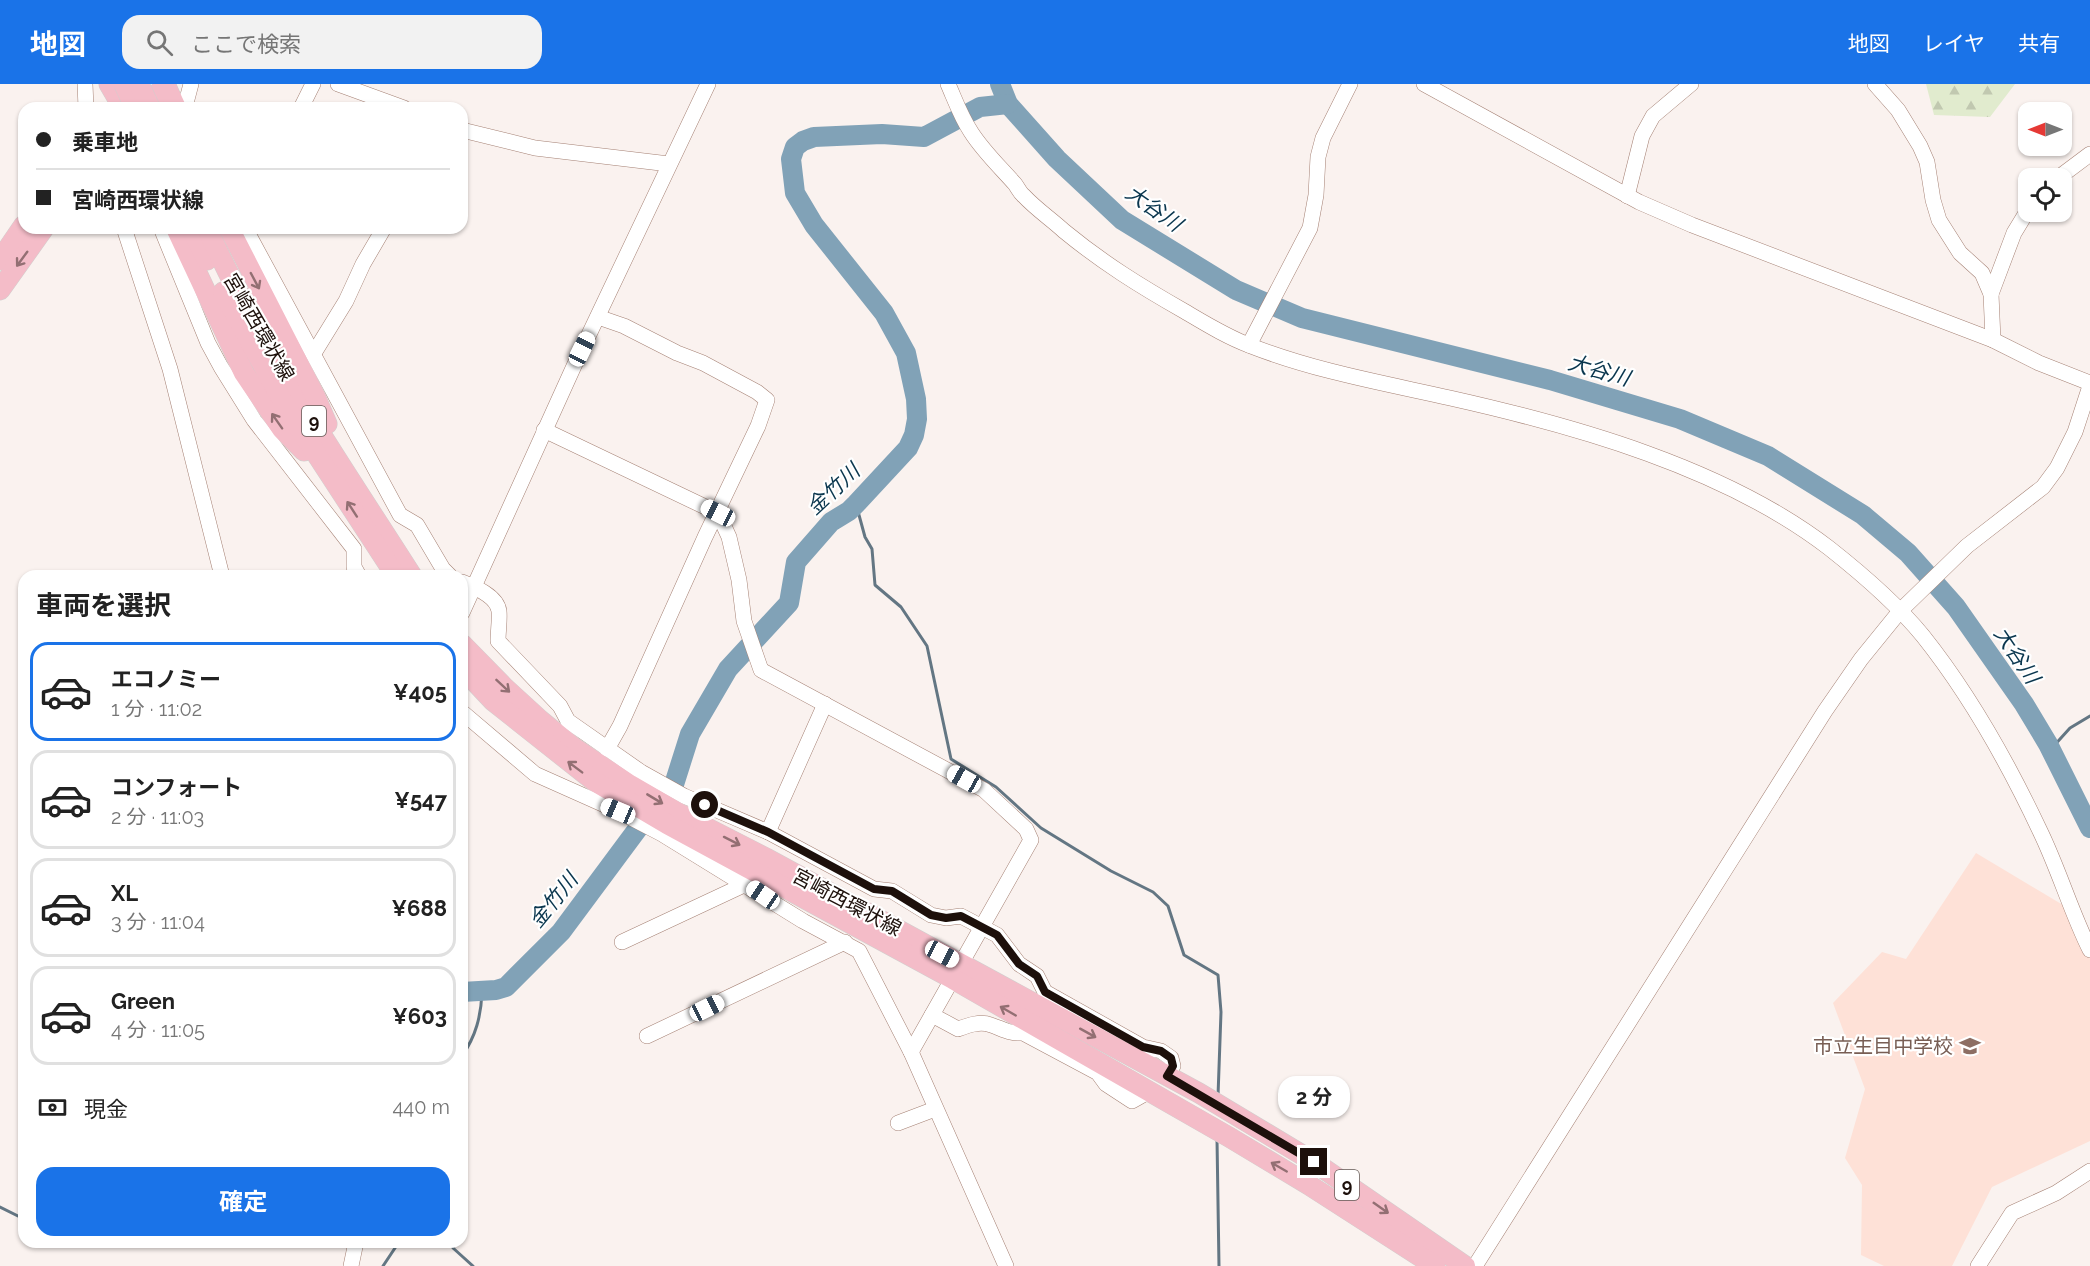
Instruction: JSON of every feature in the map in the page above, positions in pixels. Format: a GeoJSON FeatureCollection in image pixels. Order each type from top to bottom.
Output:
{"type":"FeatureCollection","features":[{"type":"Feature","properties":{"kind":"main road"},"geometry":{"type":"LineString","coordinates":[[109,84],[120,102]]}},
{"type":"Feature","properties":{"kind":"main road"},"geometry":{"type":"LineString","coordinates":[[124,84],[132,102]]}},
{"type":"Feature","properties":{"kind":"main road"},"geometry":{"type":"LineString","coordinates":[[128,102],[141,84]]}},
{"type":"Feature","properties":{"kind":"main road"},"geometry":{"type":"LineString","coordinates":[[141,84],[148,102]]}},
{"type":"Feature","properties":{"kind":"main road"},"geometry":{"type":"LineString","coordinates":[[150,102],[166,84],[174,102]]}},
{"type":"Feature","properties":{"kind":"main road"},"geometry":{"type":"LineString","coordinates":[[0,260],[18,234]]}},
{"type":"Feature","properties":{"kind":"main road"},"geometry":{"type":"LineString","coordinates":[[0,290],[40,234]]}},
{"type":"Feature","properties":{"kind":"main road"},"geometry":{"type":"LineString","coordinates":[[179,234],[244,373],[282,429],[339,475]]}},
{"type":"Feature","properties":{"kind":"main road","name":"宮崎西環状線"},"geometry":{"type":"LineString","coordinates":[[195,234],[249,313],[393,570]]}},
{"type":"Feature","properties":{"kind":"main road","name":"宮崎西環状線"},"geometry":{"type":"LineString","coordinates":[[208,234],[216,264]]}},
{"type":"Feature","properties":{"kind":"main road"},"geometry":{"type":"LineString","coordinates":[[232,234],[315,396],[339,475]]}},
{"type":"Feature","properties":{"kind":"main road","name":"宮崎西環状線"},"geometry":{"type":"LineString","coordinates":[[339,475],[408,570]]}},
{"type":"Feature","properties":{"kind":"main road","name":"宮崎西環状線"},"geometry":{"type":"LineString","coordinates":[[468,650],[540,720],[628,792],[1199,1093],[1314,1162],[1465,1266]]}},
{"type":"Feature","properties":{"kind":"main road","name":"宮崎西環状線"},"geometry":{"type":"LineString","coordinates":[[468,674],[493,701],[594,781],[628,792]]}},
{"type":"Feature","properties":{"kind":"main road","name":"宮崎西環状線"},"geometry":{"type":"LineString","coordinates":[[960,966],[1148,1092],[1309,1185],[1435,1266]]}},
{"type":"Feature","properties":{"kind":"street"},"geometry":{"type":"LineString","coordinates":[[85,84],[86,102]]}},
{"type":"Feature","properties":{"kind":"street"},"geometry":{"type":"LineString","coordinates":[[186,102],[191,84]]}},
{"type":"Feature","properties":{"kind":"street"},"geometry":{"type":"LineString","coordinates":[[304,102],[313,84]]}},
{"type":"Feature","properties":{"kind":"street"},"geometry":{"type":"LineString","coordinates":[[338,84],[388,102]]}},
{"type":"Feature","properties":{"kind":"street"},"geometry":{"type":"LineString","coordinates":[[628,792],[607,749],[568,721],[560,706],[498,640],[499,610],[494,601],[468,585],[708,84]]}},
{"type":"Feature","properties":{"kind":"street"},"geometry":{"type":"LineString","coordinates":[[948,84],[971,133],[1023,196],[1127,279],[1221,333],[1332,371],[1481,405],[1608,439],[1722,485],[1765,506],[1826,545],[1904,608],[1963,693],[2002,757],[2041,833],[2079,929],[2090,950]]}},
{"type":"Feature","properties":{"kind":"street"},"geometry":{"type":"LineString","coordinates":[[1250,343],[1310,228],[1316,195],[1318,157],[1323,138],[1350,84]]}},
{"type":"Feature","properties":{"kind":"street"},"geometry":{"type":"LineString","coordinates":[[1424,84],[1626,196],[1692,225],[1993,340],[2039,363],[2090,384],[2075,432],[2057,468],[2043,487],[1967,546],[1904,608],[1861,659],[1825,711],[1475,1266]]}},
{"type":"Feature","properties":{"kind":"street"},"geometry":{"type":"LineString","coordinates":[[1626,196],[1642,136],[1653,116],[1690,84]]}},
{"type":"Feature","properties":{"kind":"street"},"geometry":{"type":"LineString","coordinates":[[1875,84],[1898,110],[1920,146],[1927,162],[1933,200],[1939,220],[1960,254],[1982,273],[1991,294],[1993,340]]}},
{"type":"Feature","properties":{"kind":"street"},"geometry":{"type":"LineString","coordinates":[[468,131],[535,148],[669,164]]}},
{"type":"Feature","properties":{"kind":"street"},"geometry":{"type":"LineString","coordinates":[[2071,168],[2090,154]]}},
{"type":"Feature","properties":{"kind":"street"},"geometry":{"type":"LineString","coordinates":[[1991,294],[2014,233],[2021,222]]}},
{"type":"Feature","properties":{"kind":"street"},"geometry":{"type":"LineString","coordinates":[[126,234],[170,369],[220,570]]}},
{"type":"Feature","properties":{"kind":"street"},"geometry":{"type":"LineString","coordinates":[[163,234],[212,351],[254,420],[354,549],[356,570]]}},
{"type":"Feature","properties":{"kind":"street"},"geometry":{"type":"LineString","coordinates":[[248,234],[400,515],[417,525],[444,570]]}},
{"type":"Feature","properties":{"kind":"street"},"geometry":{"type":"LineString","coordinates":[[314,353],[346,301],[363,264],[380,234]]}},
{"type":"Feature","properties":{"kind":"street"},"geometry":{"type":"LineString","coordinates":[[598,316],[634,330],[677,353],[703,363],[757,392],[767,400],[758,426],[620,726],[607,749]]}},
{"type":"Feature","properties":{"kind":"street"},"geometry":{"type":"LineString","coordinates":[[544,430],[718,513],[729,537],[739,580],[744,621],[761,670],[984,790],[1026,830],[1031,840],[911,1052]]}},
{"type":"Feature","properties":{"kind":"street"},"geometry":{"type":"LineString","coordinates":[[768,832],[825,704]]}},
{"type":"Feature","properties":{"kind":"street"},"geometry":{"type":"LineString","coordinates":[[468,717],[535,774],[628,792],[673,817],[746,884],[803,921],[859,951],[911,1052],[1006,1266]]}},
{"type":"Feature","properties":{"kind":"street"},"geometry":{"type":"LineString","coordinates":[[673,817],[768,832],[874,889],[892,891],[931,915],[946,918],[961,916],[997,935],[1019,964],[1037,976],[1045,992],[1143,1047],[1161,1051],[1171,1058],[1173,1066],[1167,1076]]}},
{"type":"Feature","properties":{"kind":"street"},"geometry":{"type":"LineString","coordinates":[[622,942],[746,884]]}},
{"type":"Feature","properties":{"kind":"street"},"geometry":{"type":"LineString","coordinates":[[647,1036],[845,942]]}},
{"type":"Feature","properties":{"kind":"street"},"geometry":{"type":"LineString","coordinates":[[932,1015],[958,1029],[974,1023],[989,1024],[1011,1034],[1023,1033],[1098,1073],[1106,1084],[1132,1101],[1148,1092]]}},
{"type":"Feature","properties":{"kind":"street"},"geometry":{"type":"LineString","coordinates":[[898,1123],[935,1109]]}},
{"type":"Feature","properties":{"kind":"street"},"geometry":{"type":"LineString","coordinates":[[1978,1266],[2012,1213],[2056,1193],[2090,1171]]}},
{"type":"Feature","properties":{"kind":"street"},"geometry":{"type":"LineString","coordinates":[[352,1266],[355,1248]]}},
{"type":"Feature","properties":{"kind":"shaded area","name":"市立生目中学校"},"geometry":{"type":"Polygon","coordinates":[[[1976,853],[2063,905],[2090,959],[2090,1141],[1992,1187],[1952,1266],[1884,1266],[1861,1255],[1862,1185],[1845,1158],[1865,1089],[1833,1003],[1882,952],[1906,959],[1976,853]]]}},
{"type":"Feature","properties":{"kind":"green space"},"geometry":{"type":"Polygon","coordinates":[[[1926,84],[2015,84],[1990,117],[1934,115],[1926,84]]]}},
{"type":"Feature","properties":{"kind":"waterway","name":"大谷川"},"geometry":{"type":"LineString","coordinates":[[1000,84],[1008,104],[1057,159],[1122,220],[1236,290],[1302,318],[1550,380],[1680,419],[1768,456],[1863,515],[1908,553],[1956,607],[2024,704],[2048,744],[2090,828]]}},
{"type":"Feature","properties":{"kind":"waterway","name":"金竹川"},"geometry":{"type":"LineString","coordinates":[[468,992],[506,987],[561,932],[639,827],[662,807],[671,794],[690,734],[728,669],[789,603],[796,562],[831,522],[856,504],[908,448],[914,435],[917,419],[916,399],[906,353],[884,313],[814,225],[795,193],[791,159],[795,147],[814,137],[882,134],[924,137],[980,107],[1008,104]]}},
{"type":"Feature","properties":{"kind":"waterway"},"geometry":{"type":"LineString","coordinates":[[856,504],[865,537],[872,549],[875,585],[901,607],[927,646],[951,759],[996,787],[1041,828],[1111,871],[1153,892],[1168,906],[1184,955],[1218,975],[1221,1012],[1218,1096]]}},
{"type":"Feature","properties":{"kind":"waterway"},"geometry":{"type":"LineString","coordinates":[[2051,749],[2070,728],[2090,716]]}},
{"type":"Feature","properties":{"kind":"waterway"},"geometry":{"type":"LineString","coordinates":[[468,1046],[477,1026],[482,992]]}},
{"type":"Feature","properties":{"kind":"waterway"},"geometry":{"type":"LineString","coordinates":[[1217,1139],[1219,1266]]}},
{"type":"Feature","properties":{"kind":"waterway"},"geometry":{"type":"LineString","coordinates":[[0,1207],[18,1216]]}},
{"type":"Feature","properties":{"kind":"waterway"},"geometry":{"type":"LineString","coordinates":[[383,1266],[395,1248]]}},
{"type":"Feature","properties":{"kind":"waterway"},"geometry":{"type":"LineString","coordinates":[[453,1248],[473,1266]]}},
{"type":"Feature","properties":{"kind":"place","name":"市立生目中学校"},"geometry":{"type":"Point","coordinates":[1970,1046]}},
{"type":"Feature","properties":{"kind":"route"},"geometry":{"type":"LineString","coordinates":[[705,805],[768,832],[874,889],[892,891],[931,915],[946,918],[961,916],[997,935],[1019,964],[1037,976],[1045,992],[1143,1047],[1161,1051],[1171,1058],[1173,1066],[1167,1076],[1314,1162]]}}]}
